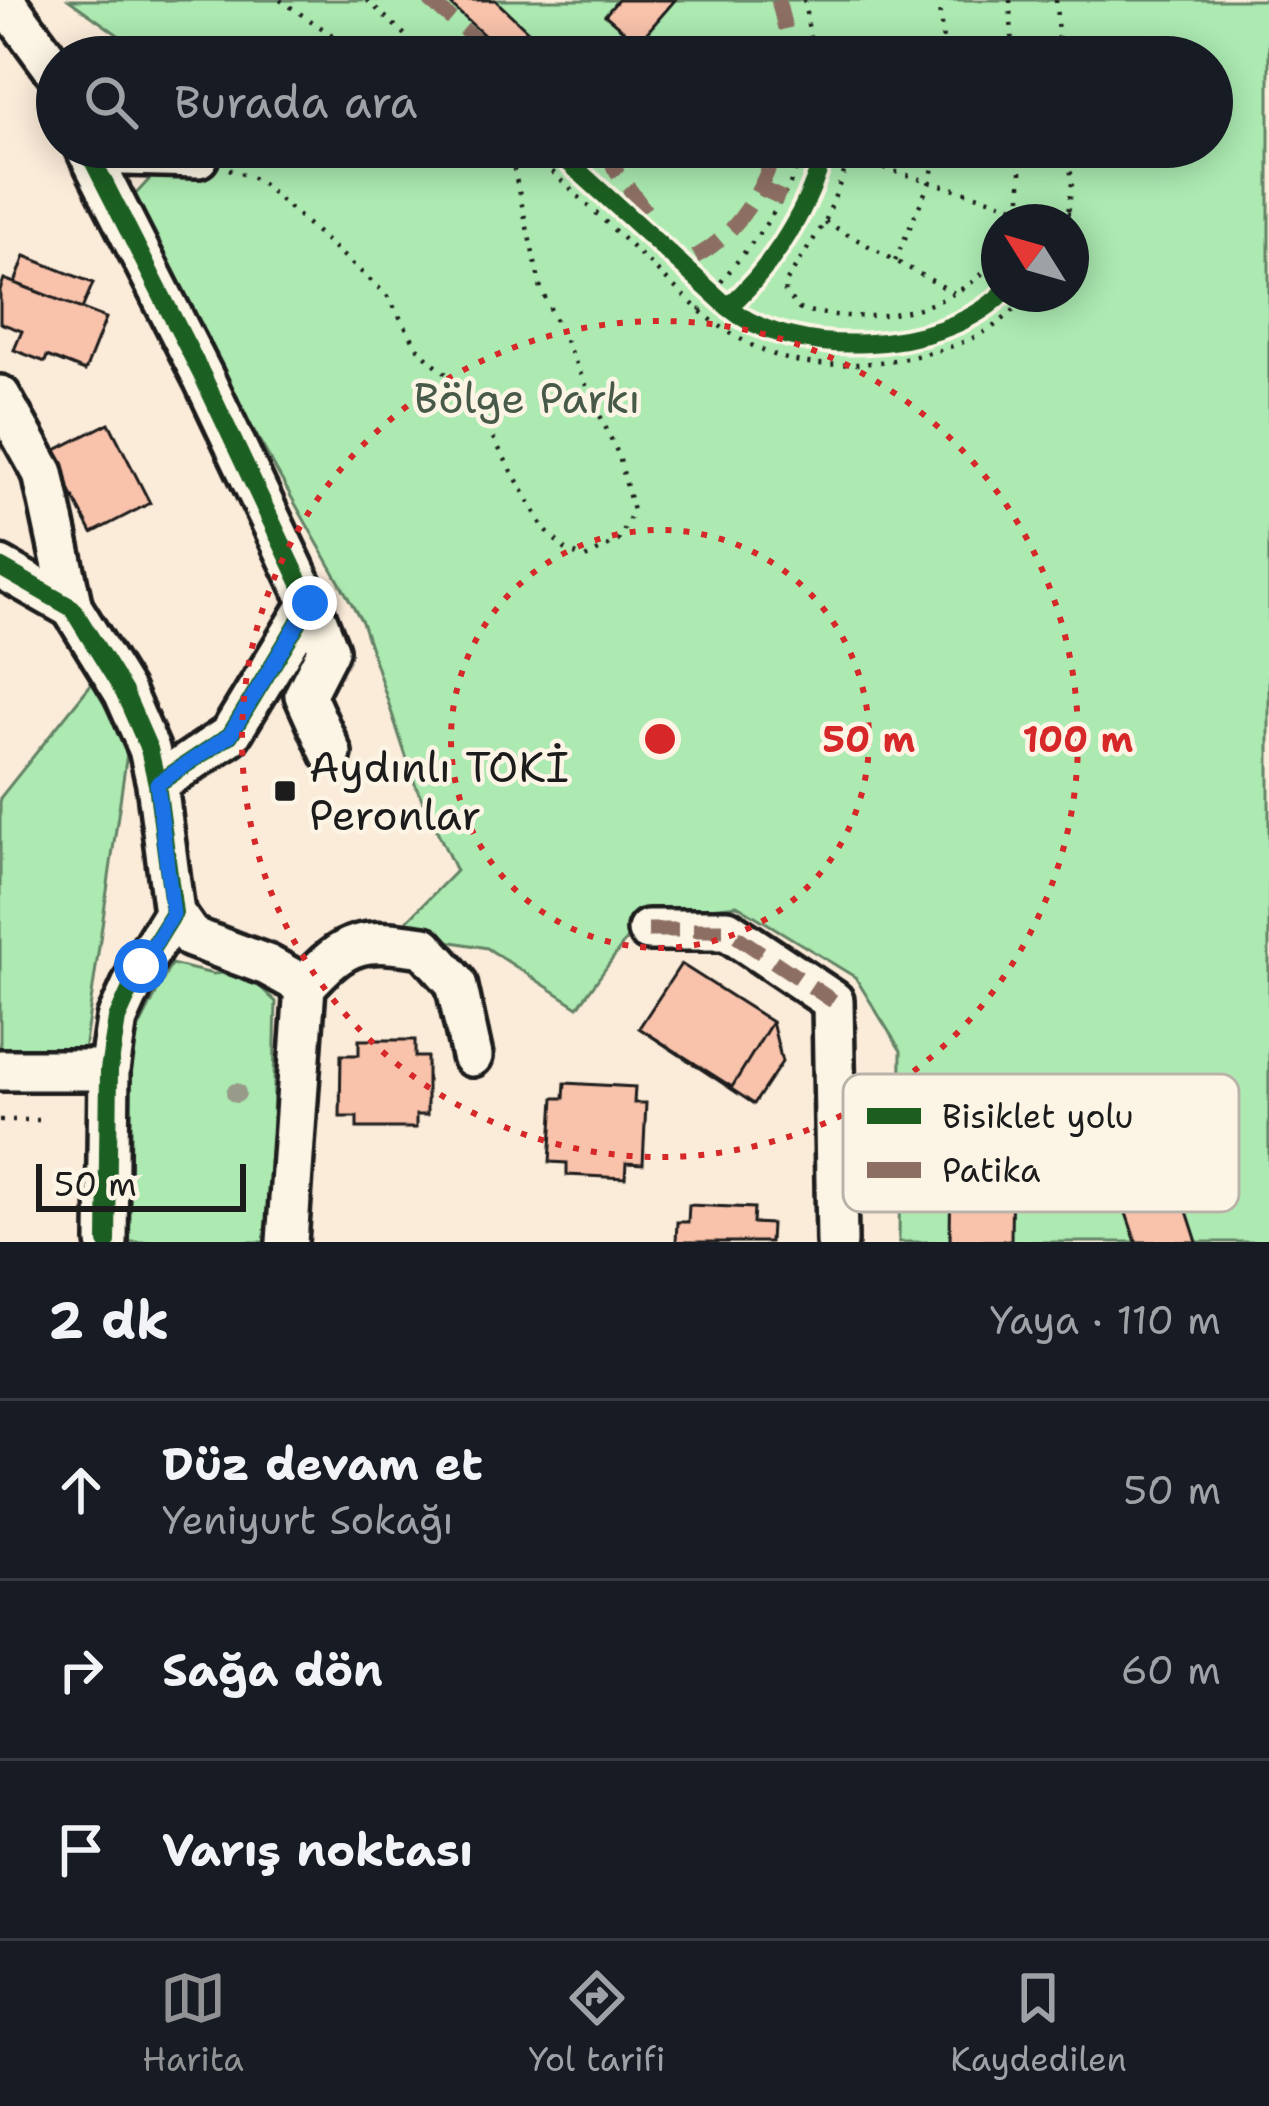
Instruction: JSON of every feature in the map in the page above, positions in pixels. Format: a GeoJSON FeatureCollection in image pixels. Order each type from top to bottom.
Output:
{"type":"FeatureCollection","features":[{"type":"Feature","properties":{"kind":"street"},"geometry":{"type":"LineString","coordinates":[[4,0],[36,43]]}},
{"type":"Feature","properties":{"kind":"street"},"geometry":{"type":"LineString","coordinates":[[96,168],[204,379],[310,603],[328,650],[305,695],[331,753]]}},
{"type":"Feature","properties":{"kind":"street"},"geometry":{"type":"LineString","coordinates":[[0,396],[43,473],[72,608],[124,692],[149,749],[173,914],[190,937],[267,965],[305,986]]}},
{"type":"Feature","properties":{"kind":"street"},"geometry":{"type":"LineString","coordinates":[[0,567],[72,608]]}},
{"type":"Feature","properties":{"kind":"street"},"geometry":{"type":"LineString","coordinates":[[157,784],[230,735],[310,603]]}},
{"type":"Feature","properties":{"kind":"street"},"geometry":{"type":"LineString","coordinates":[[107,1242],[109,1070],[117,1019],[141,966],[173,914]]}},
{"type":"Feature","properties":{"kind":"street"},"geometry":{"type":"LineString","coordinates":[[648,930],[727,930],[833,1001],[837,1242]]}},
{"type":"Feature","properties":{"kind":"street"},"geometry":{"type":"LineString","coordinates":[[287,1242],[305,986],[335,952],[378,940],[424,947],[456,983],[472,1056]]}},
{"type":"Feature","properties":{"kind":"street"},"geometry":{"type":"LineString","coordinates":[[0,1070],[109,1070]]}},
{"type":"Feature","properties":{"kind":"path"},"geometry":{"type":"LineString","coordinates":[[280,0],[333,36]]}},
{"type":"Feature","properties":{"kind":"path"},"geometry":{"type":"LineString","coordinates":[[368,0],[407,36]]}},
{"type":"Feature","properties":{"kind":"path"},"geometry":{"type":"LineString","coordinates":[[804,0],[810,36]]}},
{"type":"Feature","properties":{"kind":"path"},"geometry":{"type":"LineString","coordinates":[[938,0],[942,36]]}},
{"type":"Feature","properties":{"kind":"path"},"geometry":{"type":"LineString","coordinates":[[1010,0],[1012,36]]}},
{"type":"Feature","properties":{"kind":"path"},"geometry":{"type":"LineString","coordinates":[[1056,0],[1058,36]]}},
{"type":"Feature","properties":{"kind":"path"},"geometry":{"type":"LineString","coordinates":[[227,168],[258,180],[387,295],[419,350],[467,392],[544,530],[585,558],[617,542],[633,511],[619,456],[541,289],[514,168]]}},
{"type":"Feature","properties":{"kind":"path"},"geometry":{"type":"LineString","coordinates":[[548,168],[716,325],[782,358],[838,366],[889,362],[985,332],[1009,312]]}},
{"type":"Feature","properties":{"kind":"path"},"geometry":{"type":"LineString","coordinates":[[575,168],[659,245]]}},
{"type":"Feature","properties":{"kind":"path"},"geometry":{"type":"LineString","coordinates":[[700,311],[761,236],[784,199],[795,168]]}},
{"type":"Feature","properties":{"kind":"path"},"geometry":{"type":"LineString","coordinates":[[849,168],[825,222],[785,282],[789,301],[800,309],[842,316],[878,315],[926,308],[981,277]]}},
{"type":"Feature","properties":{"kind":"path"},"geometry":{"type":"LineString","coordinates":[[886,168],[1009,204]]}},
{"type":"Feature","properties":{"kind":"path"},"geometry":{"type":"LineString","coordinates":[[895,261],[933,168]]}},
{"type":"Feature","properties":{"kind":"path"},"geometry":{"type":"LineString","coordinates":[[1021,168],[1021,204]]}},
{"type":"Feature","properties":{"kind":"path"},"geometry":{"type":"LineString","coordinates":[[1069,168],[1070,204]]}},
{"type":"Feature","properties":{"kind":"path"},"geometry":{"type":"LineString","coordinates":[[825,222],[956,294]]}},
{"type":"Feature","properties":{"kind":"path"},"geometry":{"type":"LineString","coordinates":[[694,277],[740,317]]}},
{"type":"Feature","properties":{"kind":"path"},"geometry":{"type":"LineString","coordinates":[[868,344],[911,339],[955,326],[981,311]]}},
{"type":"Feature","properties":{"kind":"path"},"geometry":{"type":"LineString","coordinates":[[0,1120],[48,1120]]}},
{"type":"Feature","properties":{"kind":"green space","name":"Bölge Parkı"},"geometry":{"type":"Polygon","coordinates":[[[69,0],[1269,0],[1269,1242],[899,1242],[899,1212],[1239,1212],[1239,1074],[901,1074],[901,1051],[855,977],[737,905],[644,915],[578,1007],[487,948],[396,932],[456,871],[415,784],[362,622],[232,392],[133,197],[159,168],[1233,168],[1233,36],[120,36],[69,0]]]}},
{"type":"Feature","properties":{"kind":"green space"},"geometry":{"type":"Polygon","coordinates":[[[92,683],[128,746],[83,1057],[0,1058],[0,798],[92,683]]]}},
{"type":"Feature","properties":{"kind":"green space"},"geometry":{"type":"Polygon","coordinates":[[[171,964],[213,974],[248,971],[250,983],[276,1002],[270,1242],[122,1242],[126,1054],[171,964]]]}},
{"type":"Feature","properties":{"kind":"building"},"geometry":{"type":"Polygon","coordinates":[[[458,0],[495,0],[529,32],[525,36],[485,36],[452,6],[458,0]]]}},
{"type":"Feature","properties":{"kind":"building"},"geometry":{"type":"Polygon","coordinates":[[[618,0],[675,0],[644,36],[630,36],[605,15],[618,0]]]}},
{"type":"Feature","properties":{"kind":"building"},"geometry":{"type":"Polygon","coordinates":[[[25,256],[93,283],[82,309],[15,283],[25,256]]]}},
{"type":"Feature","properties":{"kind":"building"},"geometry":{"type":"Polygon","coordinates":[[[4,279],[106,318],[85,371],[47,356],[45,362],[14,350],[22,331],[0,323],[4,279]]]}},
{"type":"Feature","properties":{"kind":"building"},"geometry":{"type":"Polygon","coordinates":[[[109,423],[150,503],[92,533],[50,453],[109,423]]]}},
{"type":"Feature","properties":{"kind":"building"},"geometry":{"type":"Polygon","coordinates":[[[681,964],[772,1022],[782,1062],[754,1104],[639,1028],[681,964]]]}},
{"type":"Feature","properties":{"kind":"building"},"geometry":{"type":"Polygon","coordinates":[[[681,964],[772,1022],[732,1087],[639,1028],[681,964]]]}},
{"type":"Feature","properties":{"kind":"building"},"geometry":{"type":"Polygon","coordinates":[[[359,1040],[415,1040],[415,1057],[427,1057],[427,1115],[416,1115],[416,1128],[357,1128],[357,1117],[340,1117],[341,1055],[359,1055],[359,1040]]]}},
{"type":"Feature","properties":{"kind":"building"},"geometry":{"type":"Polygon","coordinates":[[[565,1083],[635,1087],[634,1103],[646,1103],[643,1164],[626,1163],[625,1178],[567,1175],[567,1163],[550,1162],[554,1098],[564,1098],[565,1083]]]}},
{"type":"Feature","properties":{"kind":"building"},"geometry":{"type":"Polygon","coordinates":[[[689,1205],[754,1208],[753,1223],[771,1224],[770,1242],[676,1242],[677,1222],[688,1222],[689,1205]]]}},
{"type":"Feature","properties":{"kind":"building"},"geometry":{"type":"Polygon","coordinates":[[[950,1212],[1011,1212],[1011,1241],[950,1241],[950,1212]]]}},
{"type":"Feature","properties":{"kind":"building"},"geometry":{"type":"Polygon","coordinates":[[[1126,1212],[1187,1212],[1197,1242],[1136,1242],[1126,1212]]]}},
{"type":"Feature","properties":{"kind":"marked path"},"geometry":{"type":"LineString","coordinates":[[429,0],[471,36]]}},
{"type":"Feature","properties":{"kind":"marked path"},"geometry":{"type":"LineString","coordinates":[[778,0],[786,36]]}},
{"type":"Feature","properties":{"kind":"marked path"},"geometry":{"type":"LineString","coordinates":[[614,168],[647,213]]}},
{"type":"Feature","properties":{"kind":"marked path"},"geometry":{"type":"LineString","coordinates":[[695,257],[736,224],[768,168]]}},
{"type":"Feature","properties":{"kind":"marked path"},"geometry":{"type":"LineString","coordinates":[[760,188],[784,199]]}},
{"type":"Feature","properties":{"kind":"marked path"},"geometry":{"type":"LineString","coordinates":[[648,930],[727,930],[833,1001]]}},
{"type":"Feature","properties":{"kind":"cycle path"},"geometry":{"type":"LineString","coordinates":[[97,168],[310,603],[230,735],[157,784]]}},
{"type":"Feature","properties":{"kind":"cycle path"},"geometry":{"type":"LineString","coordinates":[[575,168],[728,307],[790,336],[827,342],[906,339],[943,329],[981,310]]}},
{"type":"Feature","properties":{"kind":"cycle path"},"geometry":{"type":"LineString","coordinates":[[728,307],[788,234],[819,168]]}},
{"type":"Feature","properties":{"kind":"cycle path"},"geometry":{"type":"LineString","coordinates":[[0,567],[72,608],[124,692],[149,749],[157,784],[174,913],[141,966],[117,1019],[109,1070],[107,1242]]}},
{"type":"Feature","properties":{"kind":"place","name":"Aydınlı TOKİ Peronlar"},"geometry":{"type":"Point","coordinates":[285,791]}},
{"type":"Feature","properties":{"kind":"route"},"geometry":{"type":"LineString","coordinates":[[141,966],[173,914],[157,784],[230,735],[310,603]]}}]}
